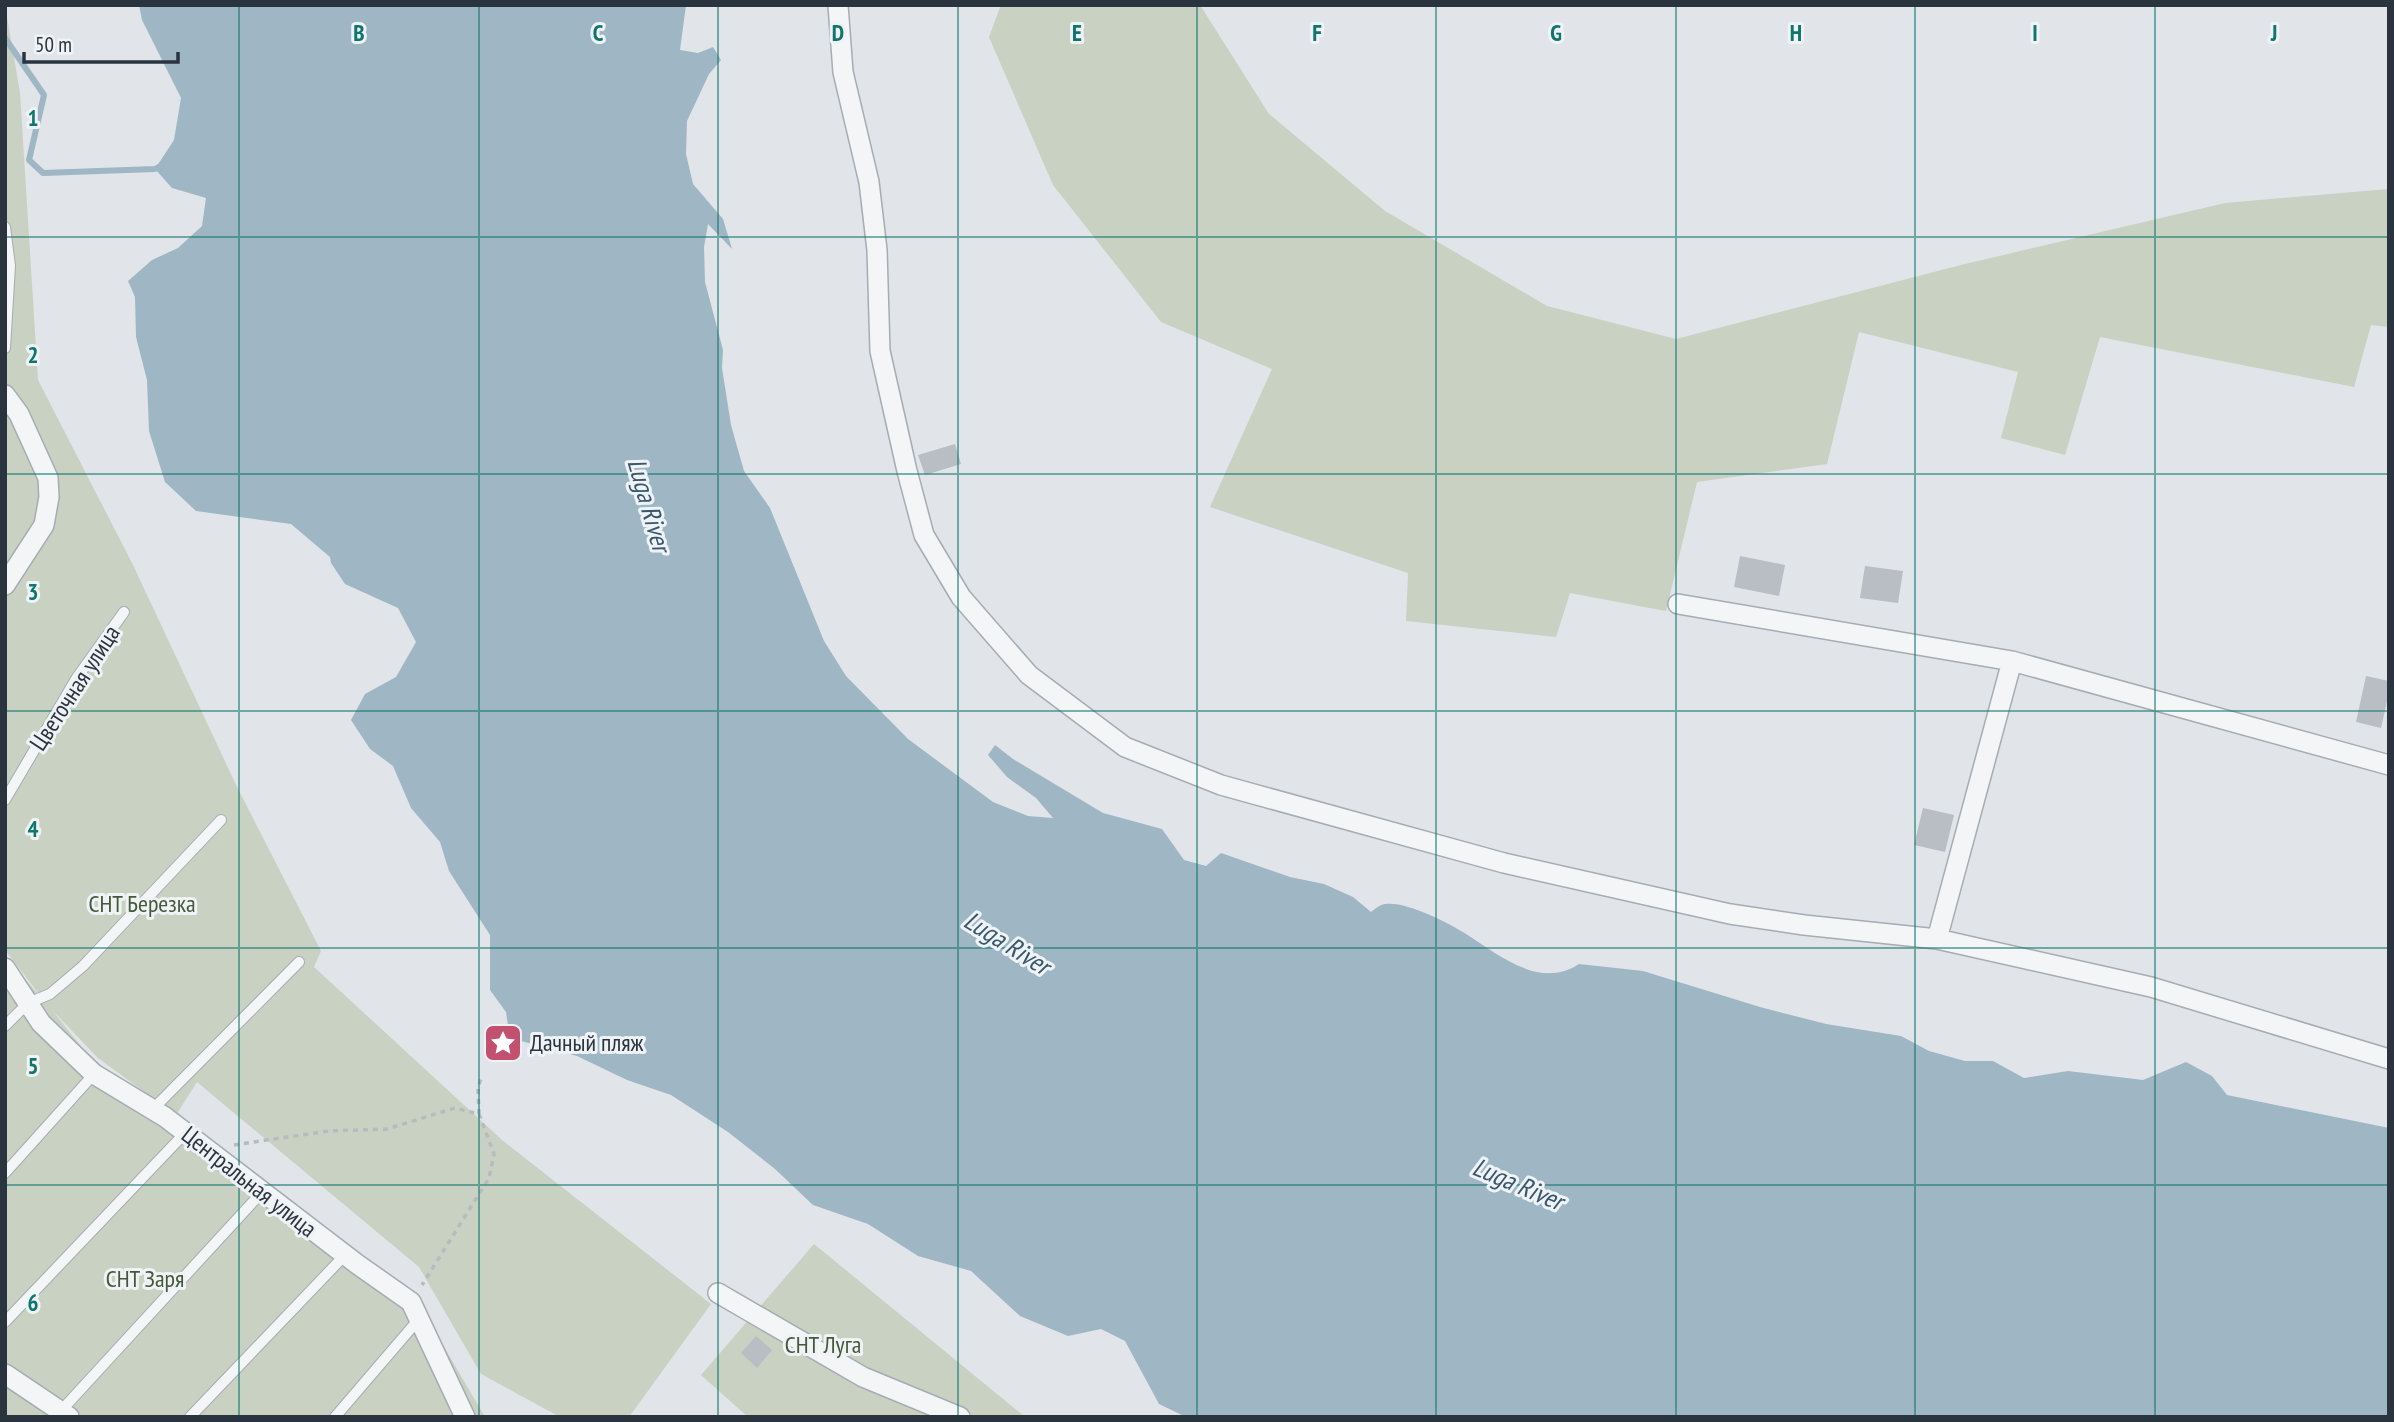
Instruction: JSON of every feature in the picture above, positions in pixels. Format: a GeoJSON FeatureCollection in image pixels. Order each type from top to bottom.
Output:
{"type":"FeatureCollection","features":[{"type":"Feature","properties":{"kind":"street"},"geometry":{"type":"LineString","coordinates":[[838,5],[843,72],[869,182],[877,250],[880,351],[907,471],[925,535],[961,597],[1028,675],[1125,747],[1221,785],[1504,863],[1731,914],[1804,925],[1937,939],[2151,987],[2389,1059]]}},
{"type":"Feature","properties":{"kind":"street"},"geometry":{"type":"LineString","coordinates":[[5,395],[19,414],[48,478],[49,498],[44,525],[5,584]]}},
{"type":"Feature","properties":{"kind":"street"},"geometry":{"type":"LineString","coordinates":[[1678,604],[2012,661],[2389,765]]}},
{"type":"Feature","properties":{"kind":"street"},"geometry":{"type":"LineString","coordinates":[[1937,939],[2012,661]]}},
{"type":"Feature","properties":{"kind":"street","name":"Центральная улица"},"geometry":{"type":"LineString","coordinates":[[5,968],[41,1023],[94,1074],[186,1132],[415,1310],[465,1417]]}},
{"type":"Feature","properties":{"kind":"street"},"geometry":{"type":"LineString","coordinates":[[718,1293],[863,1377],[960,1417]]}},
{"type":"Feature","properties":{"kind":"street"},"geometry":{"type":"LineString","coordinates":[[5,1374],[62,1415]]}},
{"type":"Feature","properties":{"kind":"lane"},"geometry":{"type":"LineString","coordinates":[[5,227],[10,266],[5,348]]}},
{"type":"Feature","properties":{"kind":"lane","name":"Цветочная улица"},"geometry":{"type":"LineString","coordinates":[[5,800],[76,679],[124,612]]}},
{"type":"Feature","properties":{"kind":"lane"},"geometry":{"type":"LineString","coordinates":[[5,1026],[28,1003],[50,994],[83,966],[221,820]]}},
{"type":"Feature","properties":{"kind":"lane"},"geometry":{"type":"LineString","coordinates":[[153,1109],[299,962]]}},
{"type":"Feature","properties":{"kind":"lane"},"geometry":{"type":"LineString","coordinates":[[5,1173],[94,1074]]}},
{"type":"Feature","properties":{"kind":"lane"},"geometry":{"type":"LineString","coordinates":[[5,1322],[186,1132]]}},
{"type":"Feature","properties":{"kind":"lane"},"geometry":{"type":"LineString","coordinates":[[62,1415],[262,1192]]}},
{"type":"Feature","properties":{"kind":"lane"},"geometry":{"type":"LineString","coordinates":[[190,1417],[345,1255]]}},
{"type":"Feature","properties":{"kind":"lane"},"geometry":{"type":"LineString","coordinates":[[335,1417],[415,1310]]}},
{"type":"Feature","properties":{"kind":"path"},"geometry":{"type":"LineString","coordinates":[[415,1310],[489,1178],[494,1154],[479,1114],[478,1088],[481,1078]]}},
{"type":"Feature","properties":{"kind":"path"},"geometry":{"type":"LineString","coordinates":[[207,1149],[328,1131],[387,1129],[455,1108],[479,1114]]}},
{"type":"Feature","properties":{"kind":"green space"},"geometry":{"type":"Polygon","coordinates":[[[5,5],[20,93],[38,380],[132,563],[237,787],[321,951],[314,967],[502,1140],[711,1304],[629,1417],[560,1417],[481,1374],[419,1267],[197,1082],[176,1115],[98,1058],[52,1010],[95,1064],[393,1298],[440,1340],[485,1417],[5,1417],[5,955],[49,1007],[5,950],[5,5]]]}},
{"type":"Feature","properties":{"kind":"green space"},"geometry":{"type":"Polygon","coordinates":[[[1001,5],[1200,5],[1269,114],[1385,211],[1547,306],[1676,339],[1961,265],[2225,203],[2389,189],[2389,327],[2371,325],[2354,387],[2100,337],[2065,455],[2001,438],[2018,372],[1859,332],[1827,464],[1697,482],[1666,611],[1570,593],[1556,637],[1406,621],[1408,573],[1210,507],[1272,369],[1161,322],[1053,185],[989,37],[1001,5]]]}},
{"type":"Feature","properties":{"kind":"green space","name":"СНТ Луга"},"geometry":{"type":"Polygon","coordinates":[[[814,1244],[1025,1417],[748,1417],[701,1375],[814,1244]]]}},
{"type":"Feature","properties":{"kind":"water","name":"Luga River"},"geometry":{"type":"Polygon","coordinates":[[[139,5],[686,5],[680,50],[698,53],[713,47],[721,60],[709,74],[687,121],[686,154],[693,184],[723,219],[732,249],[708,224],[704,247],[705,282],[723,350],[722,368],[731,425],[744,471],[770,508],[824,641],[846,676],[908,739],[993,802],[1028,816],[1053,818],[1036,798],[1007,777],[988,755],[995,745],[1013,759],[1103,813],[1162,829],[1184,860],[1206,866],[1221,853],[1290,877],[1324,884],[1353,897],[1371,912],[1385,904],[1415,909],[1458,929],[1506,960],[1535,971],[1564,971],[1579,964],[1643,971],[1826,1024],[1901,1036],[1929,1051],[1965,1061],[1993,1061],[2024,1078],[2068,1071],[2143,1080],[2186,1062],[2212,1076],[2227,1095],[2389,1128],[2389,1417],[1186,1417],[1159,1404],[1125,1341],[1101,1329],[1068,1336],[1020,1316],[971,1271],[918,1256],[868,1224],[813,1205],[775,1169],[728,1132],[671,1095],[627,1080],[577,1056],[510,1038],[506,1012],[490,990],[490,935],[449,871],[440,842],[411,808],[393,766],[370,749],[351,720],[365,694],[396,677],[416,642],[398,608],[345,584],[330,557],[291,524],[196,511],[165,482],[149,431],[147,380],[136,337],[135,297],[128,281],[152,260],[178,248],[202,226],[206,198],[172,188],[155,169],[174,140],[181,98],[142,20],[139,5]]]}},
{"type":"Feature","properties":{"kind":"building"},"geometry":{"type":"Polygon","coordinates":[[[955,444],[961,464],[925,475],[918,455],[955,444]]]}},
{"type":"Feature","properties":{"kind":"building"},"geometry":{"type":"Polygon","coordinates":[[[1740,556],[1785,565],[1779,596],[1734,587],[1740,556]]]}},
{"type":"Feature","properties":{"kind":"building"},"geometry":{"type":"Polygon","coordinates":[[[1865,566],[1903,571],[1898,603],[1860,598],[1865,566]]]}},
{"type":"Feature","properties":{"kind":"building"},"geometry":{"type":"Polygon","coordinates":[[[2366,676],[2389,681],[2381,728],[2356,722],[2366,676]]]}},
{"type":"Feature","properties":{"kind":"building"},"geometry":{"type":"Polygon","coordinates":[[[1923,808],[1954,815],[1945,852],[1914,845],[1923,808]]]}},
{"type":"Feature","properties":{"kind":"building"},"geometry":{"type":"Polygon","coordinates":[[[756,1336],[772,1350],[757,1368],[741,1353],[756,1336]]]}},
{"type":"Feature","properties":{"kind":"waterway"},"geometry":{"type":"LineString","coordinates":[[5,38],[44,95],[29,160],[43,173],[155,169],[162,165]]}},
{"type":"Feature","properties":{"kind":"place","name":"Дачный пляж"},"geometry":{"type":"Point","coordinates":[503,1043]}},
{"type":"Feature","properties":{"kind":"park label","name":"СНТ Березка"},"geometry":{"type":"Point","coordinates":[142,904]}},
{"type":"Feature","properties":{"kind":"park label","name":"СНТ Заря"},"geometry":{"type":"Point","coordinates":[145,1279]}}]}
